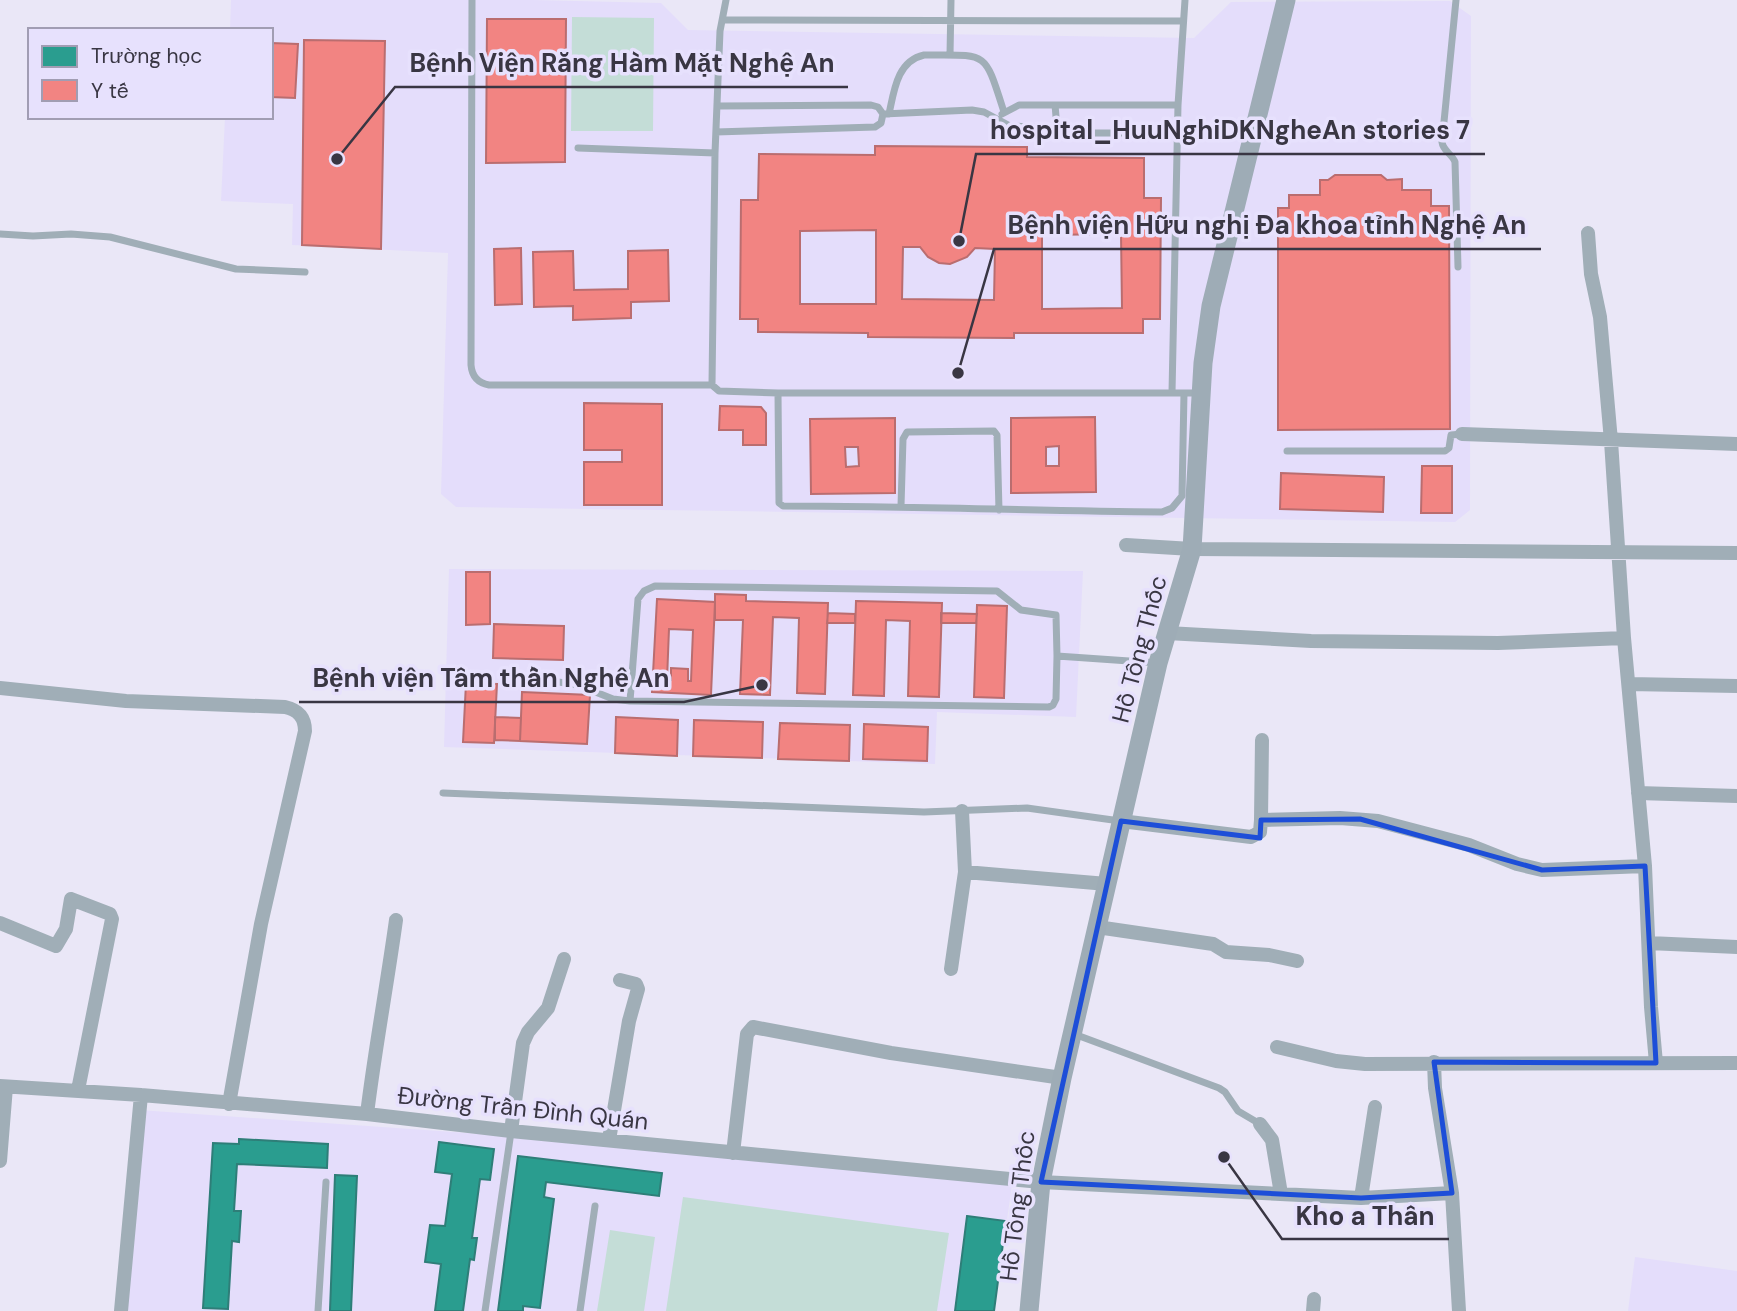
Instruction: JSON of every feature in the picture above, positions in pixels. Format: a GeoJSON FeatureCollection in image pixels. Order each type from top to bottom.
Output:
{"type":"FeatureCollection","features":[{"type":"Feature","properties":{"kind":"street","name":"Hồ Tông Thốc"},"geometry":{"type":"LineString","coordinates":[[1029,1311],[1041,1182],[1062,1078],[1158,663],[1192,549],[1192,393],[1286,0]]}},
{"type":"Feature","properties":{"kind":"street"},"geometry":{"type":"LineString","coordinates":[[1588,233],[1591,274],[1600,317],[1611,441],[1624,638],[1645,866],[1656,1063]]}},
{"type":"Feature","properties":{"kind":"street"},"geometry":{"type":"LineString","coordinates":[[1462,434],[1737,444]]}},
{"type":"Feature","properties":{"kind":"street"},"geometry":{"type":"LineString","coordinates":[[1126,545],[1192,549],[1737,553]]}},
{"type":"Feature","properties":{"kind":"street"},"geometry":{"type":"LineString","coordinates":[[1167,632],[1311,641],[1498,643],[1624,638]]}},
{"type":"Feature","properties":{"kind":"street"},"geometry":{"type":"LineString","coordinates":[[1629,684],[1737,686]]}},
{"type":"Feature","properties":{"kind":"street"},"geometry":{"type":"LineString","coordinates":[[0,688],[126,701],[285,707],[296,711],[302,717],[305,731],[261,924],[229,1104]]}},
{"type":"Feature","properties":{"kind":"street"},"geometry":{"type":"LineString","coordinates":[[1121,821],[1251,837],[1260,832],[1262,740]]}},
{"type":"Feature","properties":{"kind":"street"},"geometry":{"type":"LineString","coordinates":[[1638,793],[1737,796]]}},
{"type":"Feature","properties":{"kind":"street"},"geometry":{"type":"LineString","coordinates":[[951,969],[965,873],[962,811]]}},
{"type":"Feature","properties":{"kind":"street"},"geometry":{"type":"LineString","coordinates":[[1261,820],[1340,818],[1378,821],[1469,845],[1517,864],[1542,870],[1645,866]]}},
{"type":"Feature","properties":{"kind":"street"},"geometry":{"type":"LineString","coordinates":[[965,873],[1107,884]]}},
{"type":"Feature","properties":{"kind":"street"},"geometry":{"type":"LineString","coordinates":[[0,923],[56,946],[66,929],[71,899],[110,914],[112,919],[78,1090]]}},
{"type":"Feature","properties":{"kind":"street"},"geometry":{"type":"LineString","coordinates":[[367,1114],[396,920]]}},
{"type":"Feature","properties":{"kind":"street"},"geometry":{"type":"LineString","coordinates":[[1097,928],[1213,944],[1226,952],[1269,955],[1297,961]]}},
{"type":"Feature","properties":{"kind":"street"},"geometry":{"type":"LineString","coordinates":[[1649,943],[1737,947]]}},
{"type":"Feature","properties":{"kind":"street"},"geometry":{"type":"LineString","coordinates":[[511,1131],[523,1043],[528,1032],[548,1008],[564,959]]}},
{"type":"Feature","properties":{"kind":"street"},"geometry":{"type":"LineString","coordinates":[[609,1140],[629,1021],[638,989],[636,984],[620,980]]}},
{"type":"Feature","properties":{"kind":"street"},"geometry":{"type":"LineString","coordinates":[[733,1153],[747,1034],[753,1027],[891,1053],[1062,1078]]}},
{"type":"Feature","properties":{"kind":"street"},"geometry":{"type":"LineString","coordinates":[[1276,1047],[1350,1063],[1737,1063]]}},
{"type":"Feature","properties":{"kind":"street"},"geometry":{"type":"LineString","coordinates":[[1434,1062],[1435,1088],[1452,1193],[1459,1311]]}},
{"type":"Feature","properties":{"kind":"street"},"geometry":{"type":"LineString","coordinates":[[0,1161],[3,1086]]}},
{"type":"Feature","properties":{"kind":"street","name":"Đường Trần Đình Quán"},"geometry":{"type":"LineString","coordinates":[[3,1086],[367,1114],[511,1131],[1041,1182],[1361,1198],[1452,1193]]}},
{"type":"Feature","properties":{"kind":"street"},"geometry":{"type":"LineString","coordinates":[[121,1311],[141,1095]]}},
{"type":"Feature","properties":{"kind":"street"},"geometry":{"type":"LineString","coordinates":[[1361,1198],[1375,1107]]}},
{"type":"Feature","properties":{"kind":"street"},"geometry":{"type":"LineString","coordinates":[[1260,1124],[1272,1140],[1281,1194]]}},
{"type":"Feature","properties":{"kind":"lane"},"geometry":{"type":"LineString","coordinates":[[472,0],[471,365],[473,375],[481,383],[712,385],[719,391],[778,393],[1192,393],[1180,501],[1162,512],[780,505],[778,393]]}},
{"type":"Feature","properties":{"kind":"lane"},"geometry":{"type":"LineString","coordinates":[[712,385],[715,153],[720,31],[726,0]]}},
{"type":"Feature","properties":{"kind":"lane"},"geometry":{"type":"LineString","coordinates":[[950,55],[951,0]]}},
{"type":"Feature","properties":{"kind":"lane"},"geometry":{"type":"LineString","coordinates":[[1172,393],[1177,133],[1185,0]]}},
{"type":"Feature","properties":{"kind":"lane"},"geometry":{"type":"LineString","coordinates":[[1457,0],[1442,142],[1455,162],[1458,267]]}},
{"type":"Feature","properties":{"kind":"lane"},"geometry":{"type":"LineString","coordinates":[[723,20],[1184,21]]}},
{"type":"Feature","properties":{"kind":"lane"},"geometry":{"type":"LineString","coordinates":[[716,132],[875,127],[886,114],[896,82],[905,66],[916,57],[924,55],[976,56],[988,66],[1004,112]]}},
{"type":"Feature","properties":{"kind":"lane"},"geometry":{"type":"LineString","coordinates":[[718,106],[874,105],[886,114],[972,110],[1010,126],[1057,128],[1084,133],[1177,133]]}},
{"type":"Feature","properties":{"kind":"lane"},"geometry":{"type":"LineString","coordinates":[[1055,105],[1057,128]]}},
{"type":"Feature","properties":{"kind":"lane"},"geometry":{"type":"LineString","coordinates":[[996,119],[1004,112],[1019,106],[1178,106]]}},
{"type":"Feature","properties":{"kind":"lane"},"geometry":{"type":"LineString","coordinates":[[578,148],[715,153]]}},
{"type":"Feature","properties":{"kind":"lane"},"geometry":{"type":"LineString","coordinates":[[0,234],[110,237],[236,269],[305,272]]}},
{"type":"Feature","properties":{"kind":"lane"},"geometry":{"type":"LineString","coordinates":[[901,506],[904,439],[907,432],[994,431],[997,435],[999,510]]}},
{"type":"Feature","properties":{"kind":"lane"},"geometry":{"type":"LineString","coordinates":[[1287,451],[1445,451],[1449,449],[1451,435],[1462,434]]}},
{"type":"Feature","properties":{"kind":"lane"},"geometry":{"type":"LineString","coordinates":[[506,674],[578,685],[614,699],[630,701],[1049,707],[1056,699],[1056,615],[1021,610],[997,591],[655,586],[644,591],[637,603],[630,701]]}},
{"type":"Feature","properties":{"kind":"lane"},"geometry":{"type":"LineString","coordinates":[[1057,656],[1158,663]]}},
{"type":"Feature","properties":{"kind":"lane"},"geometry":{"type":"LineString","coordinates":[[443,793],[924,812],[1027,808],[1121,821]]}},
{"type":"Feature","properties":{"kind":"lane"},"geometry":{"type":"LineString","coordinates":[[1073,1033],[1219,1088],[1238,1111],[1260,1124]]}},
{"type":"Feature","properties":{"kind":"lane"},"geometry":{"type":"LineString","coordinates":[[485,1311],[511,1131]]}},
{"type":"Feature","properties":{"kind":"lane"},"geometry":{"type":"LineString","coordinates":[[318,1311],[326,1182]]}},
{"type":"Feature","properties":{"kind":"lane"},"geometry":{"type":"LineString","coordinates":[[580,1311],[595,1206]]}},
{"type":"Feature","properties":{"kind":"highlighted area"},"geometry":{"type":"Polygon","coordinates":[[[1360,819],[1542,870],[1645,866],[1656,1063],[1434,1062],[1452,1193],[1361,1198],[1041,1182],[1121,821],[1260,838],[1261,820],[1360,819]]]}},
{"type":"Feature","properties":{"kind":"shaded area"},"geometry":{"type":"Polygon","coordinates":[[[231,0],[533,0],[661,3],[688,30],[1194,38],[1231,2],[1450,1],[1471,16],[1470,510],[1455,522],[456,507],[441,494],[448,253],[292,245],[293,204],[221,201],[225,119],[273,119],[273,28],[230,28],[231,0]]]}},
{"type":"Feature","properties":{"kind":"shaded area"},"geometry":{"type":"Polygon","coordinates":[[[449,569],[1083,571],[1076,717],[937,712],[935,764],[444,747],[449,569]]]}},
{"type":"Feature","properties":{"kind":"shaded area"},"geometry":{"type":"Polygon","coordinates":[[[139,1110],[510,1136],[1012,1185],[994,1311],[123,1311],[139,1110]]]}},
{"type":"Feature","properties":{"kind":"shaded area"},"geometry":{"type":"Polygon","coordinates":[[[1635,1257],[1737,1271],[1737,1311],[1628,1311],[1635,1257]]]}},
{"type":"Feature","properties":{"kind":"green space"},"geometry":{"type":"Polygon","coordinates":[[[572,17],[654,18],[653,131],[571,131],[572,17]]]}},
{"type":"Feature","properties":{"kind":"green space"},"geometry":{"type":"Polygon","coordinates":[[[683,1197],[949,1233],[937,1311],[666,1311],[683,1197]]]}},
{"type":"Feature","properties":{"kind":"green space"},"geometry":{"type":"Polygon","coordinates":[[[610,1230],[655,1237],[644,1311],[597,1311],[610,1230]]]}},
{"type":"Feature","properties":{"kind":"building: Trường học"},"geometry":{"type":"Polygon","coordinates":[[[239,1139],[328,1144],[327,1168],[237,1164],[234,1211],[241,1211],[239,1242],[232,1241],[228,1309],[203,1308],[213,1143],[239,1144],[239,1139]]]}},
{"type":"Feature","properties":{"kind":"building: Trường học"},"geometry":{"type":"Polygon","coordinates":[[[439,1142],[494,1149],[490,1180],[480,1179],[472,1238],[477,1238],[474,1260],[470,1259],[463,1311],[435,1311],[441,1264],[425,1262],[430,1225],[445,1226],[452,1174],[435,1172],[439,1142]]]}},
{"type":"Feature","properties":{"kind":"building: Trường học"},"geometry":{"type":"Polygon","coordinates":[[[518,1156],[662,1173],[659,1196],[546,1182],[544,1197],[554,1199],[540,1308],[523,1306],[523,1311],[498,1311],[518,1156]]]}},
{"type":"Feature","properties":{"kind":"building: Trường học"},"geometry":{"type":"Polygon","coordinates":[[[335,1175],[357,1176],[351,1311],[330,1311],[335,1175]]]}},
{"type":"Feature","properties":{"kind":"building: Trường học"},"geometry":{"type":"Polygon","coordinates":[[[967,1216],[1006,1221],[994,1311],[955,1311],[967,1216]]]}},
{"type":"Feature","properties":{"kind":"building: Y tế"},"geometry":{"type":"Polygon","coordinates":[[[487,19],[566,19],[565,162],[486,163],[487,19]]]}},
{"type":"Feature","properties":{"kind":"building: Y tế"},"geometry":{"type":"Polygon","coordinates":[[[304,40],[385,41],[381,249],[302,245],[304,40]]]}},
{"type":"Feature","properties":{"kind":"building: Y tế"},"geometry":{"type":"Polygon","coordinates":[[[273,43],[298,44],[295,98],[273,97],[273,43]]]}},
{"type":"Feature","properties":{"kind":"building: Y tế"},"geometry":{"type":"Polygon","coordinates":[[[875,146],[1027,147],[1027,157],[1144,158],[1144,198],[1161,198],[1160,319],[1143,319],[1143,333],[1014,333],[1014,338],[868,337],[868,333],[758,332],[758,319],[740,319],[741,200],[758,200],[759,154],[875,155],[875,146]],[[876,230],[800,231],[800,304],[876,304],[876,230]],[[1121,234],[1042,235],[1042,309],[1122,308],[1121,234]],[[903,247],[902,299],[994,300],[995,249],[975,248],[967,257],[950,264],[939,263],[928,257],[920,247],[903,247]]]}},
{"type":"Feature","properties":{"kind":"building: Y tế"},"geometry":{"type":"Polygon","coordinates":[[[1335,175],[1381,175],[1387,180],[1402,179],[1402,190],[1431,190],[1431,206],[1449,206],[1450,429],[1278,430],[1278,208],[1289,208],[1289,195],[1320,195],[1320,180],[1328,180],[1335,175]]]}},
{"type":"Feature","properties":{"kind":"building: Y tế"},"geometry":{"type":"Polygon","coordinates":[[[521,248],[522,304],[495,305],[494,249],[521,248]]]}},
{"type":"Feature","properties":{"kind":"building: Y tế"},"geometry":{"type":"Polygon","coordinates":[[[668,250],[669,301],[631,302],[631,318],[573,320],[573,306],[534,307],[533,252],[573,251],[574,290],[628,289],[628,251],[668,250]]]}},
{"type":"Feature","properties":{"kind":"building: Y tế"},"geometry":{"type":"Polygon","coordinates":[[[584,403],[662,404],[662,505],[584,505],[584,462],[622,462],[622,450],[584,450],[584,403]]]}},
{"type":"Feature","properties":{"kind":"building: Y tế"},"geometry":{"type":"Polygon","coordinates":[[[720,406],[761,407],[766,413],[766,445],[743,445],[743,430],[719,430],[720,406]]]}},
{"type":"Feature","properties":{"kind":"building: Y tế"},"geometry":{"type":"Polygon","coordinates":[[[1095,417],[1096,492],[1011,493],[1011,418],[1095,417]],[[1059,446],[1046,447],[1046,466],[1059,466],[1059,446]]]}},
{"type":"Feature","properties":{"kind":"building: Y tế"},"geometry":{"type":"Polygon","coordinates":[[[895,418],[895,493],[811,494],[810,419],[895,418]],[[845,447],[846,467],[859,466],[858,447],[845,447]]]}},
{"type":"Feature","properties":{"kind":"building: Y tế"},"geometry":{"type":"Polygon","coordinates":[[[1422,466],[1452,466],[1452,513],[1421,513],[1422,466]]]}},
{"type":"Feature","properties":{"kind":"building: Y tế"},"geometry":{"type":"Polygon","coordinates":[[[1281,473],[1384,477],[1383,512],[1280,509],[1281,473]]]}},
{"type":"Feature","properties":{"kind":"building: Y tế"},"geometry":{"type":"Polygon","coordinates":[[[466,572],[490,572],[490,624],[466,625],[466,572]]]}},
{"type":"Feature","properties":{"kind":"building: Y tế"},"geometry":{"type":"Polygon","coordinates":[[[715,594],[746,595],[746,601],[828,603],[825,694],[797,693],[799,618],[773,617],[770,695],[740,694],[743,620],[715,620],[715,594]]]}},
{"type":"Feature","properties":{"kind":"building: Y tế"},"geometry":{"type":"Polygon","coordinates":[[[657,599],[715,602],[711,695],[652,692],[657,599]],[[669,629],[667,680],[671,680],[671,668],[688,669],[688,681],[691,681],[693,630],[669,629]]]}},
{"type":"Feature","properties":{"kind":"building: Y tế"},"geometry":{"type":"Polygon","coordinates":[[[856,601],[942,603],[939,697],[908,696],[910,621],[886,620],[884,696],[853,695],[856,601]]]}},
{"type":"Feature","properties":{"kind":"building: Y tế"},"geometry":{"type":"Polygon","coordinates":[[[977,605],[1007,606],[1004,698],[974,697],[977,605]]]}},
{"type":"Feature","properties":{"kind":"building: Y tế"},"geometry":{"type":"Polygon","coordinates":[[[828,613],[855,614],[855,623],[827,623],[828,613]]]}},
{"type":"Feature","properties":{"kind":"building: Y tế"},"geometry":{"type":"Polygon","coordinates":[[[941,613],[977,614],[976,623],[941,623],[941,613]]]}},
{"type":"Feature","properties":{"kind":"building: Y tế"},"geometry":{"type":"Polygon","coordinates":[[[494,624],[564,626],[563,660],[493,658],[494,624]]]}},
{"type":"Feature","properties":{"kind":"building: Y tế"},"geometry":{"type":"Polygon","coordinates":[[[466,683],[497,684],[494,743],[463,742],[466,683]]]}},
{"type":"Feature","properties":{"kind":"building: Y tế"},"geometry":{"type":"Polygon","coordinates":[[[522,692],[590,695],[587,744],[520,741],[522,692]]]}},
{"type":"Feature","properties":{"kind":"building: Y tế"},"geometry":{"type":"Polygon","coordinates":[[[495,717],[521,718],[520,741],[495,740],[495,717]]]}},
{"type":"Feature","properties":{"kind":"building: Y tế"},"geometry":{"type":"Polygon","coordinates":[[[616,717],[678,720],[677,756],[615,753],[616,717]]]}},
{"type":"Feature","properties":{"kind":"building: Y tế"},"geometry":{"type":"Polygon","coordinates":[[[694,720],[763,722],[762,758],[693,756],[694,720]]]}},
{"type":"Feature","properties":{"kind":"building: Y tế"},"geometry":{"type":"Polygon","coordinates":[[[780,723],[850,725],[849,761],[778,759],[780,723]]]}},
{"type":"Feature","properties":{"kind":"building: Y tế"},"geometry":{"type":"Polygon","coordinates":[[[864,724],[928,727],[927,761],[863,759],[864,724]]]}},
{"type":"Feature","properties":{"kind":"place","name":"Bệnh Viện Răng Hàm Mặt Nghệ An"},"geometry":{"type":"Point","coordinates":[337,159]}},
{"type":"Feature","properties":{"kind":"place","name":"hospital_HuuNghiDKNgheAn stories 7"},"geometry":{"type":"Point","coordinates":[959,241]}},
{"type":"Feature","properties":{"kind":"place","name":"Bệnh viện Hữu nghị Đa khoa tỉnh Nghệ An"},"geometry":{"type":"Point","coordinates":[958,373]}},
{"type":"Feature","properties":{"kind":"place","name":"Bệnh viện Tâm thần Nghệ An"},"geometry":{"type":"Point","coordinates":[762,685]}},
{"type":"Feature","properties":{"kind":"place","name":"Kho a Thân"},"geometry":{"type":"Point","coordinates":[1224,1157]}}]}
